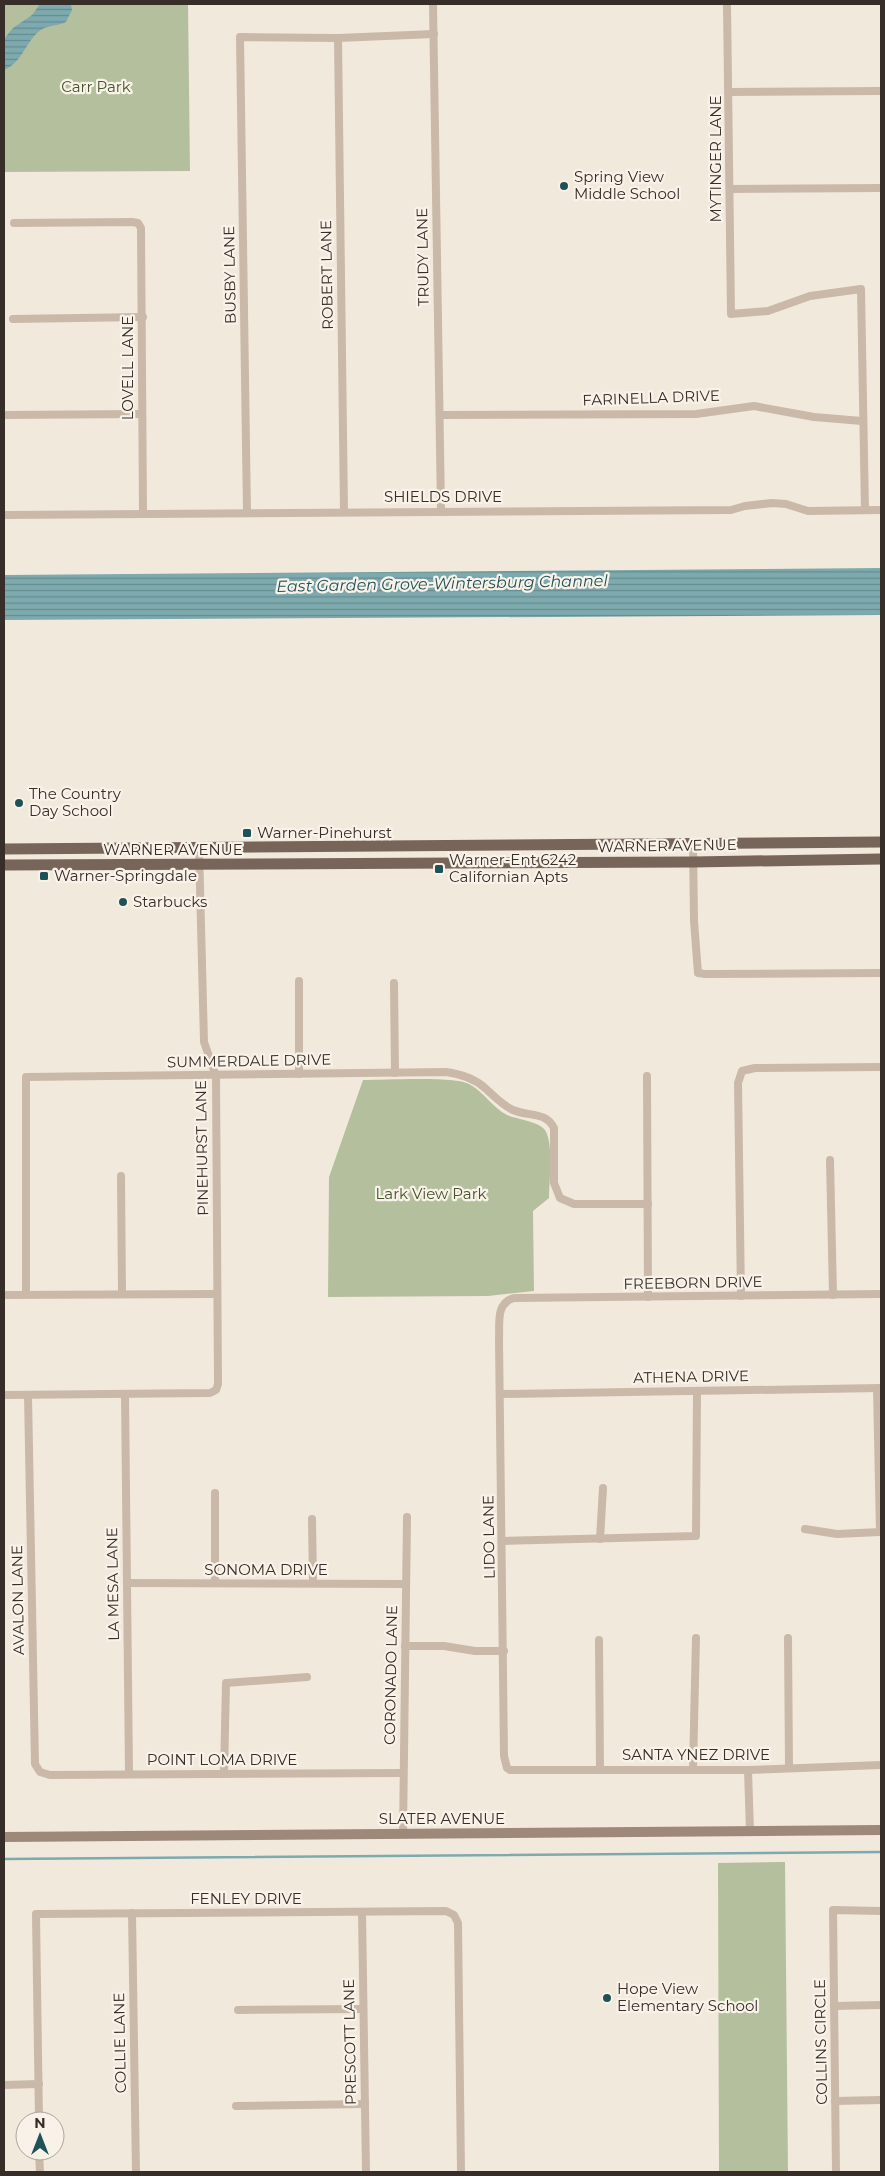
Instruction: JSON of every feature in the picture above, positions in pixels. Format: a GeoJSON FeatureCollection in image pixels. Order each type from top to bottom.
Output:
{"type":"FeatureCollection","features":[{"type":"Feature","properties":{"kind":"main road","name":"WARNER AVENUE"},"geometry":{"type":"LineString","coordinates":[[4,849],[881,842]]}},
{"type":"Feature","properties":{"kind":"main road"},"geometry":{"type":"LineString","coordinates":[[63,864],[66,856],[109,855],[128,848]]}},
{"type":"Feature","properties":{"kind":"main road","name":"WARNER AVENUE"},"geometry":{"type":"LineString","coordinates":[[4,865],[693,862],[881,859]]}},
{"type":"Feature","properties":{"kind":"street","name":"TRUDY LANE"},"geometry":{"type":"LineString","coordinates":[[433,4],[441,510]]}},
{"type":"Feature","properties":{"kind":"street","name":"MYTINGER LANE"},"geometry":{"type":"LineString","coordinates":[[727,4],[730,92],[731,314],[768,311],[810,296],[861,290],[862,421]]}},
{"type":"Feature","properties":{"kind":"street"},"geometry":{"type":"LineString","coordinates":[[338,38],[434,34]]}},
{"type":"Feature","properties":{"kind":"street","name":"BUSBY LANE"},"geometry":{"type":"LineString","coordinates":[[247,513],[240,37],[338,38]]}},
{"type":"Feature","properties":{"kind":"street","name":"ROBERT LANE"},"geometry":{"type":"LineString","coordinates":[[338,38],[344,512]]}},
{"type":"Feature","properties":{"kind":"street"},"geometry":{"type":"LineString","coordinates":[[730,92],[881,91]]}},
{"type":"Feature","properties":{"kind":"street"},"geometry":{"type":"LineString","coordinates":[[730,189],[881,188]]}},
{"type":"Feature","properties":{"kind":"street","name":"LOVELL LANE"},"geometry":{"type":"LineString","coordinates":[[14,223],[138,223],[141,228],[143,513]]}},
{"type":"Feature","properties":{"kind":"street"},"geometry":{"type":"LineString","coordinates":[[13,319],[143,317]]}},
{"type":"Feature","properties":{"kind":"street","name":"FARINELLA DRIVE"},"geometry":{"type":"LineString","coordinates":[[440,416],[696,414],[754,406],[814,417],[862,421]]}},
{"type":"Feature","properties":{"kind":"street"},"geometry":{"type":"LineString","coordinates":[[4,415],[141,414]]}},
{"type":"Feature","properties":{"kind":"street"},"geometry":{"type":"LineString","coordinates":[[862,421],[865,510]]}},
{"type":"Feature","properties":{"kind":"street","name":"SHIELDS DRIVE"},"geometry":{"type":"LineString","coordinates":[[4,515],[441,510],[730,510],[772,503],[786,504],[808,511],[881,510]]}},
{"type":"Feature","properties":{"kind":"street"},"geometry":{"type":"LineString","coordinates":[[693,844],[694,921],[698,972],[705,974],[881,973]]}},
{"type":"Feature","properties":{"kind":"street","name":"PINEHURST LANE"},"geometry":{"type":"LineString","coordinates":[[125,1394],[210,1392],[216,1390],[218,1384],[216,1076],[204,1042],[199,847]]}},
{"type":"Feature","properties":{"kind":"street"},"geometry":{"type":"LineString","coordinates":[[299,1074],[300,982]]}},
{"type":"Feature","properties":{"kind":"street"},"geometry":{"type":"LineString","coordinates":[[394,983],[396,1073]]}},
{"type":"Feature","properties":{"kind":"street"},"geometry":{"type":"LineString","coordinates":[[741,1296],[738,1083],[742,1071],[755,1068],[881,1067]]}},
{"type":"Feature","properties":{"kind":"street","name":"SUMMERDALE DRIVE"},"geometry":{"type":"LineString","coordinates":[[26,1294],[26,1077],[446,1072],[472,1078],[512,1110],[544,1116],[551,1122],[554,1128],[554,1183],[560,1198],[574,1204],[648,1204]]}},
{"type":"Feature","properties":{"kind":"street"},"geometry":{"type":"LineString","coordinates":[[647,1076],[648,1297]]}},
{"type":"Feature","properties":{"kind":"street"},"geometry":{"type":"LineString","coordinates":[[830,1160],[833,1295]]}},
{"type":"Feature","properties":{"kind":"street"},"geometry":{"type":"LineString","coordinates":[[120,1176],[122,1294]]}},
{"type":"Feature","properties":{"kind":"street"},"geometry":{"type":"LineString","coordinates":[[4,1295],[217,1294]]}},
{"type":"Feature","properties":{"kind":"street","name":"FREEBORN DRIVE"},"geometry":{"type":"LineString","coordinates":[[505,1302],[514,1298],[881,1294]]}},
{"type":"Feature","properties":{"kind":"street","name":"LIDO LANE"},"geometry":{"type":"LineString","coordinates":[[505,1302],[500,1315],[504,1756],[505,1764],[510,1770]]}},
{"type":"Feature","properties":{"kind":"street"},"geometry":{"type":"LineString","coordinates":[[805,1529],[837,1534],[880,1532],[879,1388]]}},
{"type":"Feature","properties":{"kind":"street","name":"ATHENA DRIVE"},"geometry":{"type":"LineString","coordinates":[[501,1394],[879,1388]]}},
{"type":"Feature","properties":{"kind":"street"},"geometry":{"type":"LineString","coordinates":[[503,1541],[696,1536],[697,1391]]}},
{"type":"Feature","properties":{"kind":"street","name":"AVALON LANE"},"geometry":{"type":"LineString","coordinates":[[28,1394],[35,1764],[40,1772]]}},
{"type":"Feature","properties":{"kind":"street"},"geometry":{"type":"LineString","coordinates":[[4,1395],[125,1394]]}},
{"type":"Feature","properties":{"kind":"street","name":"LA MESA LANE"},"geometry":{"type":"LineString","coordinates":[[125,1394],[130,1774]]}},
{"type":"Feature","properties":{"kind":"street"},"geometry":{"type":"LineString","coordinates":[[600,1538],[603,1488]]}},
{"type":"Feature","properties":{"kind":"street"},"geometry":{"type":"LineString","coordinates":[[215,1493],[215,1583]]}},
{"type":"Feature","properties":{"kind":"street","name":"CORONADO LANE"},"geometry":{"type":"LineString","coordinates":[[403,1834],[407,1517]]}},
{"type":"Feature","properties":{"kind":"street"},"geometry":{"type":"LineString","coordinates":[[312,1519],[313,1583]]}},
{"type":"Feature","properties":{"kind":"street","name":"SONOMA DRIVE"},"geometry":{"type":"LineString","coordinates":[[127,1583],[406,1584]]}},
{"type":"Feature","properties":{"kind":"street"},"geometry":{"type":"LineString","coordinates":[[693,1769],[696,1638]]}},
{"type":"Feature","properties":{"kind":"street"},"geometry":{"type":"LineString","coordinates":[[788,1638],[789,1768]]}},
{"type":"Feature","properties":{"kind":"street"},"geometry":{"type":"LineString","coordinates":[[599,1640],[600,1770]]}},
{"type":"Feature","properties":{"kind":"street"},"geometry":{"type":"LineString","coordinates":[[405,1646],[444,1646],[475,1651],[504,1651]]}},
{"type":"Feature","properties":{"kind":"street"},"geometry":{"type":"LineString","coordinates":[[224,1774],[226,1683],[307,1676]]}},
{"type":"Feature","properties":{"kind":"street","name":"SANTA YNEZ DRIVE"},"geometry":{"type":"LineString","coordinates":[[510,1770],[748,1770],[881,1765]]}},
{"type":"Feature","properties":{"kind":"street"},"geometry":{"type":"LineString","coordinates":[[748,1770],[750,1831]]}},
{"type":"Feature","properties":{"kind":"street","name":"POINT LOMA DRIVE"},"geometry":{"type":"LineString","coordinates":[[40,1772],[50,1775],[403,1773]]}},
{"type":"Feature","properties":{"kind":"street","name":"SLATER AVENUE"},"geometry":{"type":"LineString","coordinates":[[4,1837],[881,1830]]}},
{"type":"Feature","properties":{"kind":"street","name":"COLLINS CIRCLE"},"geometry":{"type":"LineString","coordinates":[[836,2172],[833,1910],[881,1911]]}},
{"type":"Feature","properties":{"kind":"street","name":"FENLEY DRIVE"},"geometry":{"type":"LineString","coordinates":[[39,2084],[36,1914],[446,1911],[454,1915],[458,1923],[461,2172]]}},
{"type":"Feature","properties":{"kind":"street","name":"PRESCOTT LANE"},"geometry":{"type":"LineString","coordinates":[[362,1912],[366,2172]]}},
{"type":"Feature","properties":{"kind":"street","name":"COLLIE LANE"},"geometry":{"type":"LineString","coordinates":[[132,1913],[136,2172]]}},
{"type":"Feature","properties":{"kind":"street"},"geometry":{"type":"LineString","coordinates":[[834,2006],[881,2005]]}},
{"type":"Feature","properties":{"kind":"street"},"geometry":{"type":"LineString","coordinates":[[238,2010],[363,2009]]}},
{"type":"Feature","properties":{"kind":"street"},"geometry":{"type":"LineString","coordinates":[[4,2085],[39,2084],[39,2111]]}},
{"type":"Feature","properties":{"kind":"street"},"geometry":{"type":"LineString","coordinates":[[835,2101],[881,2100]]}},
{"type":"Feature","properties":{"kind":"street"},"geometry":{"type":"LineString","coordinates":[[236,2106],[365,2104]]}},
{"type":"Feature","properties":{"kind":"green space","name":"Carr Park"},"geometry":{"type":"Polygon","coordinates":[[[4,4],[188,4],[190,171],[4,172],[4,4]]]}},
{"type":"Feature","properties":{"kind":"green space","name":"Lark View Park"},"geometry":{"type":"Polygon","coordinates":[[[435,1079],[469,1084],[507,1115],[533,1123],[545,1130],[548,1136],[550,1153],[549,1198],[533,1211],[534,1291],[488,1296],[328,1297],[329,1177],[363,1080],[435,1079]]]}},
{"type":"Feature","properties":{"kind":"green space"},"geometry":{"type":"Polygon","coordinates":[[[785,1862],[788,2172],[719,2172],[718,1863],[785,1862]]]}},
{"type":"Feature","properties":{"kind":"water"},"geometry":{"type":"Polygon","coordinates":[[[40,4],[71,4],[72,10],[66,22],[40,30],[15,63],[4,70],[4,39],[13,28],[32,15],[40,4]]]}},
{"type":"Feature","properties":{"kind":"water","name":"East Garden Grove-Wintersburg Channel"},"geometry":{"type":"Polygon","coordinates":[[[881,568],[881,615],[4,620],[4,575],[881,568]]]}},
{"type":"Feature","properties":{"kind":"waterway"},"geometry":{"type":"LineString","coordinates":[[4,1859],[881,1852]]}},
{"type":"Feature","properties":{"kind":"place","name":"Spring View Middle School"},"geometry":{"type":"Point","coordinates":[564,186]}},
{"type":"Feature","properties":{"kind":"place","name":"The Country Day School"},"geometry":{"type":"Point","coordinates":[19,803]}},
{"type":"Feature","properties":{"kind":"place","name":"Warner-Pinehurst"},"geometry":{"type":"Point","coordinates":[247,833]}},
{"type":"Feature","properties":{"kind":"place","name":"Warner-Ent 6242 Californian Apts"},"geometry":{"type":"Point","coordinates":[439,869]}},
{"type":"Feature","properties":{"kind":"place","name":"Warner-Springdale"},"geometry":{"type":"Point","coordinates":[44,876]}},
{"type":"Feature","properties":{"kind":"place","name":"Starbucks"},"geometry":{"type":"Point","coordinates":[123,902]}},
{"type":"Feature","properties":{"kind":"place","name":"Hope View Elementary School"},"geometry":{"type":"Point","coordinates":[607,1998]}}]}
